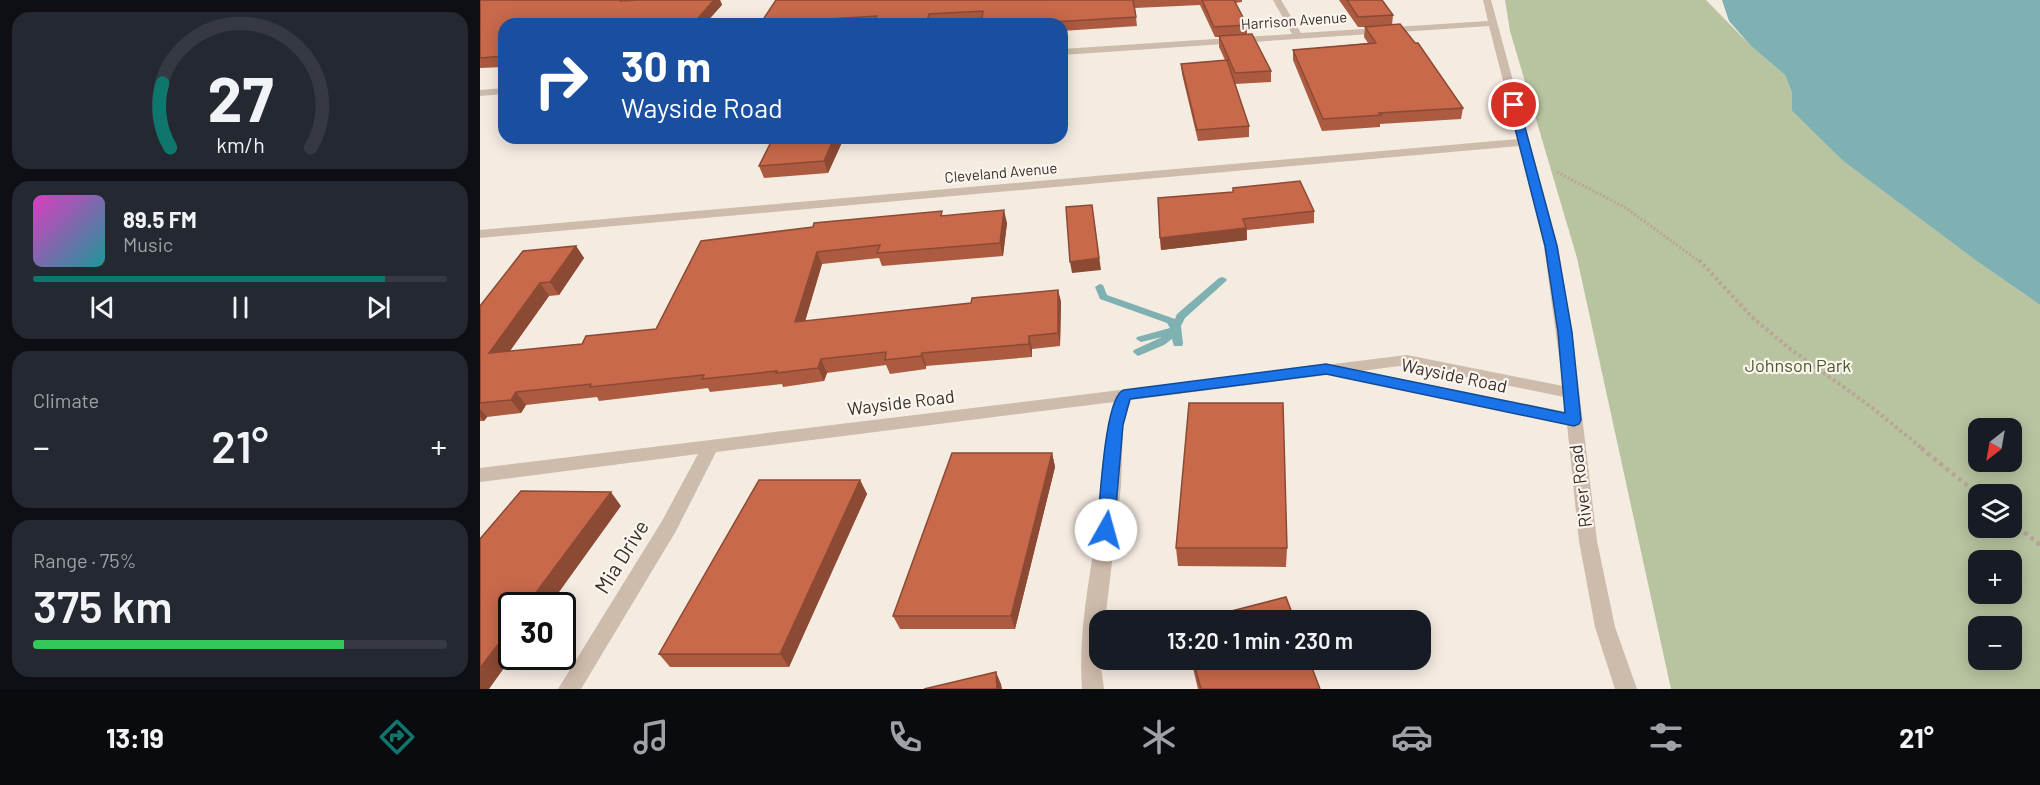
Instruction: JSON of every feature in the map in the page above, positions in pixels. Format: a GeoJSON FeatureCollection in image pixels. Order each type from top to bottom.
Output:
{"type":"FeatureCollection","features":[{"type":"Feature","properties":{"kind":"street"},"geometry":{"type":"LineString","coordinates":[[1277,0],[1298,36]]}},
{"type":"Feature","properties":{"kind":"street","name":"River Road"},"geometry":{"type":"LineString","coordinates":[[1487,0],[1551,246],[1565,332],[1588,541],[1605,627],[1626,689]]}},
{"type":"Feature","properties":{"kind":"street","name":"Harrison Avenue"},"geometry":{"type":"LineString","coordinates":[[1068,52],[1492,23]]}},
{"type":"Feature","properties":{"kind":"street"},"geometry":{"type":"LineString","coordinates":[[480,93],[498,92]]}},
{"type":"Feature","properties":{"kind":"street","name":"Cleveland Avenue"},"geometry":{"type":"LineString","coordinates":[[480,234],[1524,142]]}},
{"type":"Feature","properties":{"kind":"street","name":"Wayside Road"},"geometry":{"type":"LineString","coordinates":[[480,476],[1407,360],[1570,393]]}},
{"type":"Feature","properties":{"kind":"street","name":"Wayside Road"},"geometry":{"type":"LineString","coordinates":[[1326,369],[1574,420]]}},
{"type":"Feature","properties":{"kind":"street"},"geometry":{"type":"LineString","coordinates":[[1093,689],[1090,654],[1112,486],[1115,425],[1124,395]]}},
{"type":"Feature","properties":{"kind":"street","name":"Mia Drive"},"geometry":{"type":"LineString","coordinates":[[569,689],[669,526],[710,447]]}},
{"type":"Feature","properties":{"kind":"path"},"geometry":{"type":"LineString","coordinates":[[1558,172],[1626,208],[1697,258],[1752,317],[1785,345],[1870,406],[1968,486]]}},
{"type":"Feature","properties":{"kind":"path"},"geometry":{"type":"LineString","coordinates":[[2022,530],[2040,545]]}},
{"type":"Feature","properties":{"kind":"green space","name":"Johnson Park"},"geometry":{"type":"Polygon","coordinates":[[[1505,0],[1706,0],[1751,46],[1785,75],[1792,93],[1792,111],[1843,161],[1978,262],[2040,305],[2040,689],[1671,689],[1577,258],[1510,31],[1505,0]]]}},
{"type":"Feature","properties":{"kind":"water"},"geometry":{"type":"Polygon","coordinates":[[[1722,0],[2040,0],[2040,305],[1978,262],[1843,161],[1792,111],[1792,93],[1785,75],[1751,46],[1729,21],[1722,0]]]}},
{"type":"Feature","properties":{"kind":"building"},"geometry":{"type":"Polygon","coordinates":[[[480,0],[714,0],[698,18],[498,18],[498,56],[480,58],[480,0]]]}},
{"type":"Feature","properties":{"kind":"building"},"geometry":{"type":"Polygon","coordinates":[[[776,0],[1133,0],[1136,17],[1068,21],[1068,18],[982,18],[983,11],[929,14],[928,18],[876,18],[877,16],[764,18],[776,0]]]}},
{"type":"Feature","properties":{"kind":"building"},"geometry":{"type":"Polygon","coordinates":[[[1202,0],[1234,0],[1247,25],[1214,27],[1202,0]]]}},
{"type":"Feature","properties":{"kind":"building"},"geometry":{"type":"Polygon","coordinates":[[[1347,0],[1382,0],[1393,15],[1358,17],[1347,0]]]}},
{"type":"Feature","properties":{"kind":"building"},"geometry":{"type":"Polygon","coordinates":[[[1400,24],[1415,43],[1418,43],[1463,108],[1323,119],[1293,50],[1376,43],[1365,27],[1400,24]]]}},
{"type":"Feature","properties":{"kind":"building"},"geometry":{"type":"Polygon","coordinates":[[[1252,34],[1271,71],[1235,73],[1219,36],[1252,34]]]}},
{"type":"Feature","properties":{"kind":"building"},"geometry":{"type":"Polygon","coordinates":[[[1227,60],[1249,126],[1197,130],[1181,64],[1227,60]]]}},
{"type":"Feature","properties":{"kind":"building"},"geometry":{"type":"Polygon","coordinates":[[[770,144],[831,144],[824,161],[759,166],[770,144]]]}},
{"type":"Feature","properties":{"kind":"building"},"geometry":{"type":"Polygon","coordinates":[[[1300,181],[1314,211],[1243,219],[1246,228],[1160,238],[1158,198],[1233,192],[1233,188],[1300,181]]]}},
{"type":"Feature","properties":{"kind":"building"},"geometry":{"type":"Polygon","coordinates":[[[1092,205],[1099,258],[1070,262],[1066,207],[1092,205]]]}},
{"type":"Feature","properties":{"kind":"building"},"geometry":{"type":"Polygon","coordinates":[[[1004,210],[1000,243],[877,253],[880,245],[817,252],[795,322],[971,303],[972,298],[1058,290],[1058,333],[1029,336],[1029,344],[922,353],[921,356],[885,360],[886,352],[821,359],[818,368],[702,379],[704,375],[590,387],[591,384],[516,392],[511,400],[480,403],[480,306],[523,251],[576,246],[550,282],[540,283],[489,353],[582,344],[586,336],[656,329],[701,241],[813,227],[814,223],[942,211],[941,216],[1004,210]]]}},
{"type":"Feature","properties":{"kind":"building"},"geometry":{"type":"Polygon","coordinates":[[[1189,403],[1283,403],[1287,548],[1176,548],[1189,403]]]}},
{"type":"Feature","properties":{"kind":"building"},"geometry":{"type":"Polygon","coordinates":[[[952,453],[1052,453],[1011,616],[893,616],[952,453]]]}},
{"type":"Feature","properties":{"kind":"building"},"geometry":{"type":"Polygon","coordinates":[[[759,480],[860,480],[780,654],[659,654],[759,480]]]}},
{"type":"Feature","properties":{"kind":"building"},"geometry":{"type":"Polygon","coordinates":[[[521,491],[611,492],[536,592],[498,592],[498,644],[480,668],[480,539],[521,491]]]}},
{"type":"Feature","properties":{"kind":"building"},"geometry":{"type":"Polygon","coordinates":[[[1286,597],[1291,610],[1236,610],[1286,597]]]}},
{"type":"Feature","properties":{"kind":"building"},"geometry":{"type":"Polygon","coordinates":[[[1196,670],[1313,670],[1320,689],[1201,689],[1196,670]]]}},
{"type":"Feature","properties":{"kind":"building"},"geometry":{"type":"Polygon","coordinates":[[[996,672],[997,689],[924,689],[996,672]]]}},
{"type":"Feature","properties":{"kind":"waterway"},"geometry":{"type":"LineString","coordinates":[[1178,344],[1176,326],[1181,316],[1222,280]]}},
{"type":"Feature","properties":{"kind":"waterway"},"geometry":{"type":"LineString","coordinates":[[1100,287],[1103,297],[1171,321],[1176,329]]}},
{"type":"Feature","properties":{"kind":"waterway"},"geometry":{"type":"LineString","coordinates":[[1141,339],[1175,330]]}},
{"type":"Feature","properties":{"kind":"waterway"},"geometry":{"type":"LineString","coordinates":[[1138,352],[1160,343],[1176,332]]}},
{"type":"Feature","properties":{"kind":"route"},"geometry":{"type":"LineString","coordinates":[[1106,530],[1112,486],[1115,425],[1124,395],[1326,369],[1574,420],[1565,332],[1551,246],[1514,105]]}}]}
